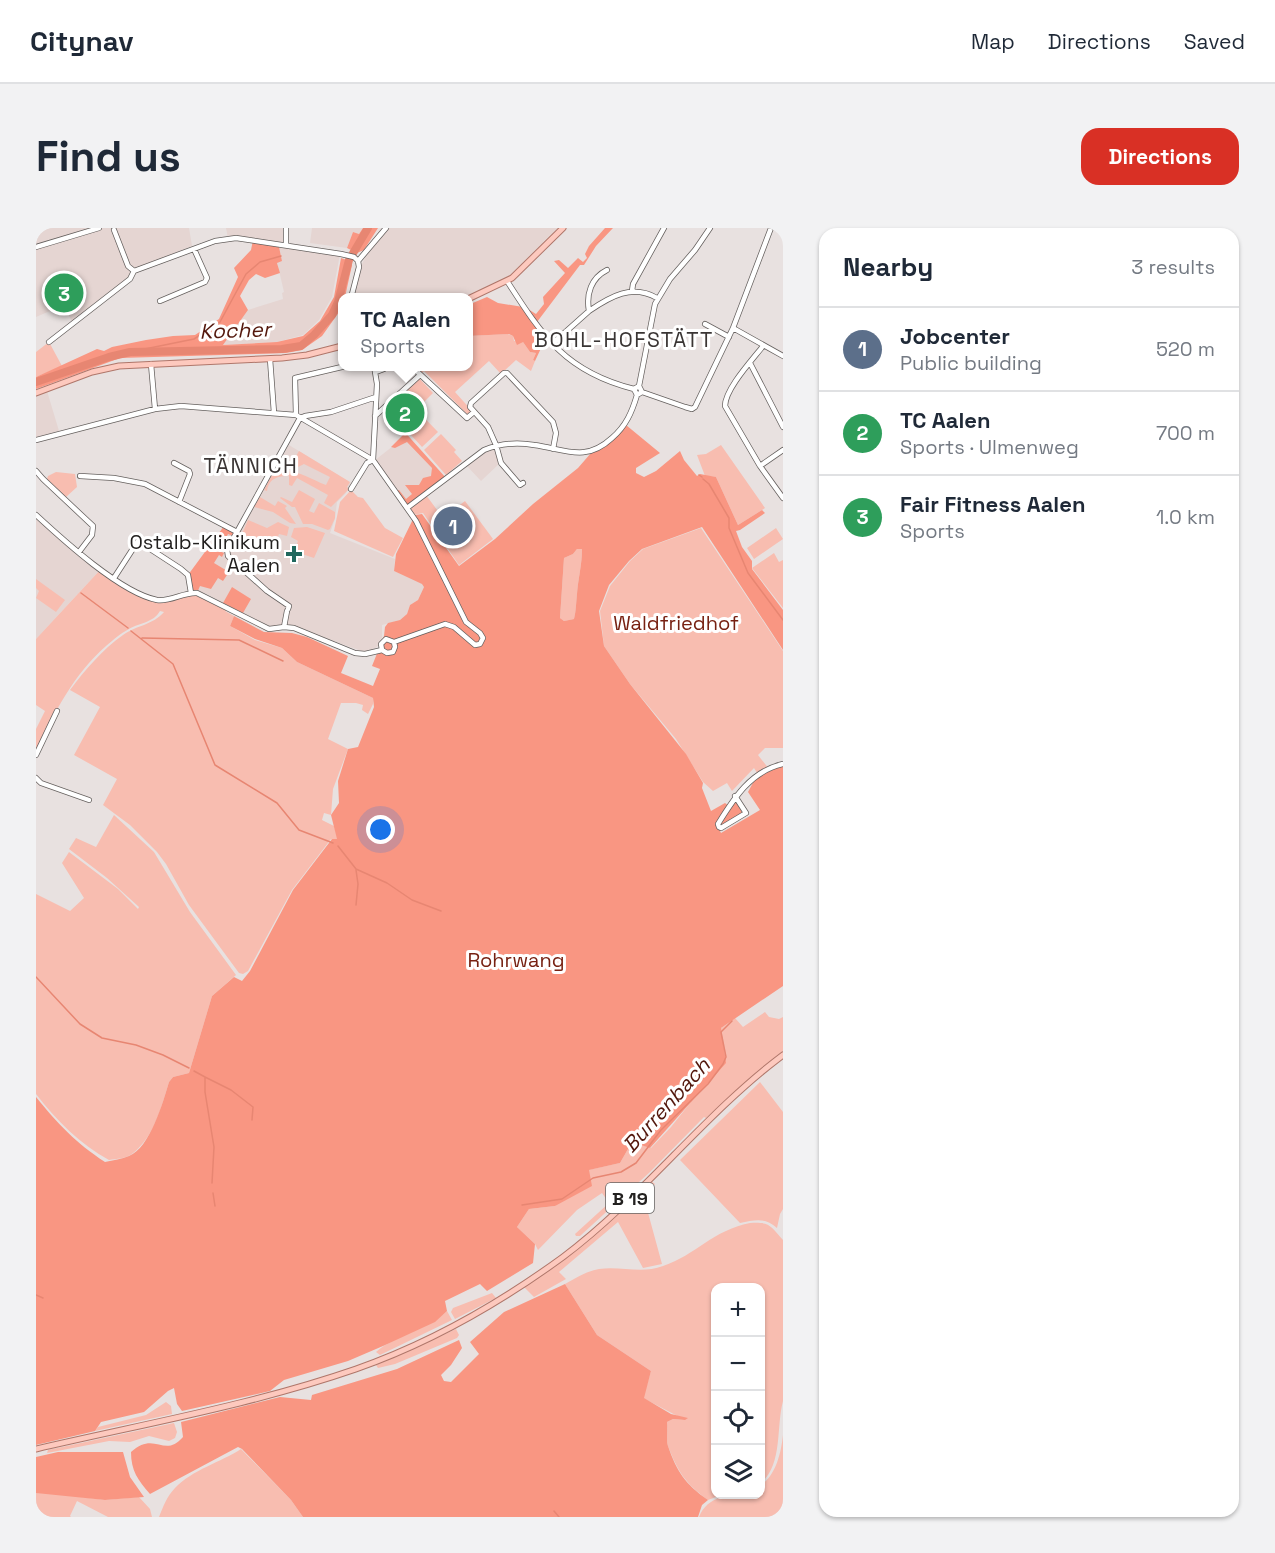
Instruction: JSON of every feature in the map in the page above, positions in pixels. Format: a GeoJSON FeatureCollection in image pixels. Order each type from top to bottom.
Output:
{"type":"FeatureCollection","features":[{"type":"Feature","properties":{"kind":"main road"},"geometry":{"type":"LineString","coordinates":[[473,297],[507,281],[532,260],[563,228]]}},
{"type":"Feature","properties":{"kind":"main road"},"geometry":{"type":"LineString","coordinates":[[36,393],[92,372],[119,366],[270,359],[307,355],[338,347]]}},
{"type":"Feature","properties":{"kind":"main road","name":"B 19"},"geometry":{"type":"LineString","coordinates":[[36,1449],[212,1410],[288,1390],[368,1364],[462,1322],[534,1277],[587,1237],[727,1103],[783,1055]]}},
{"type":"Feature","properties":{"kind":"street"},"geometry":{"type":"LineString","coordinates":[[36,247],[99,228]]}},
{"type":"Feature","properties":{"kind":"street"},"geometry":{"type":"LineString","coordinates":[[286,228],[286,245]]}},
{"type":"Feature","properties":{"kind":"street"},"geometry":{"type":"LineString","coordinates":[[356,259],[386,228]]}},
{"type":"Feature","properties":{"kind":"street"},"geometry":{"type":"LineString","coordinates":[[632,291],[633,284],[664,228]]}},
{"type":"Feature","properties":{"kind":"street"},"geometry":{"type":"LineString","coordinates":[[407,508],[484,450],[496,445],[521,443],[576,453],[594,451],[602,447],[627,422],[638,390],[657,298],[710,228]]}},
{"type":"Feature","properties":{"kind":"street"},"geometry":{"type":"LineString","coordinates":[[507,281],[528,314],[552,344],[569,360],[590,374],[612,384],[638,390],[690,409],[695,407],[729,337],[771,228]]}},
{"type":"Feature","properties":{"kind":"street"},"geometry":{"type":"LineString","coordinates":[[113,229],[128,266],[134,271]]}},
{"type":"Feature","properties":{"kind":"street"},"geometry":{"type":"LineString","coordinates":[[49,342],[130,279],[134,271],[215,241],[236,238],[341,254],[356,259]]}},
{"type":"Feature","properties":{"kind":"street"},"geometry":{"type":"LineString","coordinates":[[160,301],[205,282],[207,278],[194,249]]}},
{"type":"Feature","properties":{"kind":"street"},"geometry":{"type":"LineString","coordinates":[[352,293],[359,267],[356,259]]}},
{"type":"Feature","properties":{"kind":"street"},"geometry":{"type":"LineString","coordinates":[[589,310],[587,296],[589,291],[600,273],[607,270]]}},
{"type":"Feature","properties":{"kind":"street"},"geometry":{"type":"LineString","coordinates":[[552,344],[589,310],[612,297],[632,291],[645,292],[657,298]]}},
{"type":"Feature","properties":{"kind":"street"},"geometry":{"type":"LineString","coordinates":[[705,324],[729,337]]}},
{"type":"Feature","properties":{"kind":"street"},"geometry":{"type":"LineString","coordinates":[[733,328],[783,356]]}},
{"type":"Feature","properties":{"kind":"street"},"geometry":{"type":"LineString","coordinates":[[763,345],[725,400],[725,406],[760,466],[783,498]]}},
{"type":"Feature","properties":{"kind":"street"},"geometry":{"type":"LineString","coordinates":[[270,359],[274,413]]}},
{"type":"Feature","properties":{"kind":"street"},"geometry":{"type":"LineString","coordinates":[[750,363],[783,427]]}},
{"type":"Feature","properties":{"kind":"street"},"geometry":{"type":"LineString","coordinates":[[151,364],[155,409]]}},
{"type":"Feature","properties":{"kind":"street"},"geometry":{"type":"LineString","coordinates":[[284,627],[289,606],[267,591],[228,556],[227,549],[298,417],[296,378],[338,368]]}},
{"type":"Feature","properties":{"kind":"street"},"geometry":{"type":"LineString","coordinates":[[373,460],[375,371]]}},
{"type":"Feature","properties":{"kind":"street"},"geometry":{"type":"LineString","coordinates":[[416,371],[467,418],[474,412]]}},
{"type":"Feature","properties":{"kind":"street"},"geometry":{"type":"LineString","coordinates":[[524,483],[520,485],[504,467],[488,427],[470,407],[471,403],[504,373],[507,373],[553,422],[556,433],[553,449]]}},
{"type":"Feature","properties":{"kind":"street"},"geometry":{"type":"LineString","coordinates":[[375,416],[420,375]]}},
{"type":"Feature","properties":{"kind":"street"},"geometry":{"type":"LineString","coordinates":[[36,440],[155,409],[181,406],[298,417],[352,406],[376,397]]}},
{"type":"Feature","properties":{"kind":"street"},"geometry":{"type":"LineString","coordinates":[[298,417],[373,460],[416,521],[466,622],[482,634],[483,640],[478,645],[473,645],[454,627],[442,624],[394,642],[386,639],[381,644],[382,650]]}},
{"type":"Feature","properties":{"kind":"street"},"geometry":{"type":"LineString","coordinates":[[760,466],[783,450]]}},
{"type":"Feature","properties":{"kind":"street"},"geometry":{"type":"LineString","coordinates":[[351,489],[367,462],[373,460]]}},
{"type":"Feature","properties":{"kind":"street"},"geometry":{"type":"LineString","coordinates":[[174,463],[189,471],[190,474],[179,502]]}},
{"type":"Feature","properties":{"kind":"street"},"geometry":{"type":"LineString","coordinates":[[36,471],[93,526],[92,535],[79,552]]}},
{"type":"Feature","properties":{"kind":"street"},"geometry":{"type":"LineString","coordinates":[[80,476],[114,478],[145,484],[237,532]]}},
{"type":"Feature","properties":{"kind":"street"},"geometry":{"type":"LineString","coordinates":[[36,515],[114,578],[154,599],[167,601],[191,592],[206,596],[269,629],[294,628],[355,653],[365,654],[382,650],[387,653],[393,652],[394,642]]}},
{"type":"Feature","properties":{"kind":"street"},"geometry":{"type":"LineString","coordinates":[[114,578],[138,541],[181,568],[188,575],[191,592]]}},
{"type":"Feature","properties":{"kind":"street"},"geometry":{"type":"LineString","coordinates":[[36,754],[57,711]]}},
{"type":"Feature","properties":{"kind":"street"},"geometry":{"type":"LineString","coordinates":[[735,795],[746,813],[721,828],[718,824],[735,795],[768,769],[783,764]]}},
{"type":"Feature","properties":{"kind":"street"},"geometry":{"type":"LineString","coordinates":[[36,778],[41,783],[89,800]]}},
{"type":"Feature","properties":{"kind":"shaded area"},"geometry":{"type":"Polygon","coordinates":[[[36,228],[189,228],[192,246],[135,270],[130,279],[73,324],[64,305],[36,317],[36,228]]]}},
{"type":"Feature","properties":{"kind":"shaded area"},"geometry":{"type":"Polygon","coordinates":[[[226,228],[285,228],[286,244],[228,238],[226,228]]]}},
{"type":"Feature","properties":{"kind":"shaded area"},"geometry":{"type":"Polygon","coordinates":[[[312,228],[363,228],[359,234],[353,232],[347,248],[310,243],[312,228]]]}},
{"type":"Feature","properties":{"kind":"shaded area"},"geometry":{"type":"Polygon","coordinates":[[[386,228],[560,228],[512,278],[473,296],[473,293],[353,293],[361,266],[370,248],[386,228]]]}},
{"type":"Feature","properties":{"kind":"shaded area"},"geometry":{"type":"Polygon","coordinates":[[[279,247],[340,254],[332,297],[319,320],[303,335],[277,342],[223,345],[248,310],[283,299],[282,293],[284,292],[277,262],[282,261],[279,247]]]}},
{"type":"Feature","properties":{"kind":"shaded area"},"geometry":{"type":"Polygon","coordinates":[[[47,391],[59,431],[36,438],[36,396],[47,391]]]}},
{"type":"Feature","properties":{"kind":"shaded area"},"geometry":{"type":"Polygon","coordinates":[[[407,435],[444,478],[408,505],[374,461],[407,435]]]}},
{"type":"Feature","properties":{"kind":"shaded area","name":"Ostalb-Klinikum Aalen"},"geometry":{"type":"Polygon","coordinates":[[[289,445],[351,483],[346,493],[337,502],[330,533],[395,559],[394,571],[423,584],[424,587],[418,600],[410,605],[407,614],[400,620],[382,625],[382,639],[378,646],[367,653],[292,626],[274,628],[252,619],[207,594],[194,590],[225,527],[237,534],[289,445]]]}},
{"type":"Feature","properties":{"kind":"shaded area"},"geometry":{"type":"Polygon","coordinates":[[[495,447],[500,463],[481,481],[466,465],[485,451],[495,447]]]}},
{"type":"Feature","properties":{"kind":"shaded area"},"geometry":{"type":"Polygon","coordinates":[[[36,518],[99,571],[36,639],[36,518]]]}},
{"type":"Feature","properties":{"kind":"green space"},"geometry":{"type":"Polygon","coordinates":[[[363,228],[378,228],[364,250],[357,253],[347,248],[353,232],[359,234],[363,228]]]}},
{"type":"Feature","properties":{"kind":"green space"},"geometry":{"type":"Polygon","coordinates":[[[605,228],[613,228],[596,246],[584,265],[580,265],[537,322],[528,309],[536,314],[544,304],[543,297],[565,273],[554,261],[559,260],[568,268],[578,258],[583,262],[587,258],[585,254],[589,246],[605,228]]]}},
{"type":"Feature","properties":{"kind":"green space"},"geometry":{"type":"Polygon","coordinates":[[[253,240],[279,247],[282,261],[277,263],[280,273],[265,278],[256,274],[249,280],[240,296],[248,310],[223,345],[277,342],[303,336],[320,321],[334,297],[341,258],[352,265],[346,293],[338,293],[338,314],[322,336],[302,350],[286,353],[120,358],[36,389],[36,377],[97,349],[104,351],[112,347],[146,340],[195,335],[219,319],[238,277],[234,268],[251,250],[253,240]]]}},
{"type":"Feature","properties":{"kind":"green space"},"geometry":{"type":"Polygon","coordinates":[[[487,297],[498,303],[523,307],[548,340],[543,344],[535,361],[533,360],[536,353],[530,352],[523,342],[517,345],[513,336],[509,334],[473,336],[473,303],[487,297]]]}},
{"type":"Feature","properties":{"kind":"green space"},"geometry":{"type":"Polygon","coordinates":[[[508,334],[513,336],[514,341],[523,342],[530,352],[536,353],[531,371],[516,360],[501,374],[489,361],[455,392],[473,412],[469,416],[424,371],[473,371],[473,336],[508,334]]]}},
{"type":"Feature","properties":{"kind":"green space"},"geometry":{"type":"Polygon","coordinates":[[[49,342],[62,366],[36,377],[36,352],[49,342]]]}},
{"type":"Feature","properties":{"kind":"green space"},"geometry":{"type":"Polygon","coordinates":[[[419,378],[433,393],[417,409],[403,394],[419,378]]]}},
{"type":"Feature","properties":{"kind":"green space"},"geometry":{"type":"Polygon","coordinates":[[[402,395],[438,432],[422,447],[387,409],[402,395]]]}},
{"type":"Feature","properties":{"kind":"green space"},"geometry":{"type":"Polygon","coordinates":[[[385,410],[446,478],[407,506],[396,491],[399,490],[406,499],[412,494],[405,485],[419,485],[423,478],[431,476],[432,468],[407,442],[395,448],[391,447],[403,435],[383,412],[385,410]]]}},
{"type":"Feature","properties":{"kind":"green space","name":"Rohrwang"},"geometry":{"type":"Polygon","coordinates":[[[626,425],[660,453],[636,468],[636,473],[644,477],[656,471],[680,451],[697,476],[700,474],[716,477],[738,525],[762,510],[765,513],[736,531],[742,547],[752,561],[752,569],[783,610],[783,650],[702,527],[642,549],[609,585],[599,611],[604,646],[630,684],[686,754],[703,783],[702,788],[711,811],[725,803],[729,806],[736,801],[743,814],[718,827],[721,833],[760,810],[748,792],[755,779],[783,764],[783,986],[721,1028],[726,1063],[650,1148],[632,1142],[620,1163],[589,1170],[592,1186],[555,1206],[529,1209],[517,1227],[535,1244],[533,1263],[487,1291],[480,1284],[445,1301],[447,1311],[435,1322],[348,1361],[284,1380],[270,1391],[182,1411],[177,1404],[174,1388],[144,1412],[101,1422],[95,1431],[36,1445],[36,1097],[68,1133],[105,1162],[129,1156],[137,1151],[155,1123],[169,1082],[173,1077],[189,1073],[212,996],[234,977],[242,981],[250,971],[293,890],[332,839],[337,839],[331,815],[339,803],[338,781],[348,749],[358,747],[374,707],[373,698],[297,662],[282,648],[255,639],[230,626],[234,616],[264,632],[292,633],[307,637],[348,656],[341,673],[373,686],[380,669],[372,666],[384,636],[385,627],[388,623],[400,620],[407,614],[410,605],[418,600],[424,587],[394,571],[396,554],[415,515],[422,514],[459,566],[495,539],[533,504],[578,468],[591,453],[600,449],[626,425]],[[577,549],[573,554],[564,558],[560,618],[564,621],[574,619],[582,549],[577,549]]]}},
{"type":"Feature","properties":{"kind":"green space"},"geometry":{"type":"Polygon","coordinates":[[[441,434],[456,450],[454,452],[462,461],[446,475],[424,450],[441,434]]]}},
{"type":"Feature","properties":{"kind":"green space"},"geometry":{"type":"Polygon","coordinates":[[[721,445],[765,508],[738,525],[716,477],[705,476],[697,455],[706,454],[721,445]]]}},
{"type":"Feature","properties":{"kind":"green space"},"geometry":{"type":"Polygon","coordinates":[[[299,451],[350,482],[347,487],[349,489],[331,507],[324,503],[328,495],[297,478],[292,486],[289,485],[289,476],[278,477],[270,483],[267,491],[264,490],[273,473],[280,471],[294,472],[326,485],[330,477],[304,464],[294,469],[289,468],[299,451]]]}},
{"type":"Feature","properties":{"kind":"green space"},"geometry":{"type":"Polygon","coordinates":[[[56,472],[75,474],[77,487],[66,497],[47,479],[56,472]]]}},
{"type":"Feature","properties":{"kind":"green space"},"geometry":{"type":"Polygon","coordinates":[[[299,490],[315,499],[309,511],[314,513],[319,503],[335,512],[330,529],[303,524],[295,507],[280,498],[292,502],[299,490]]]}},
{"type":"Feature","properties":{"kind":"green space"},"geometry":{"type":"Polygon","coordinates":[[[351,490],[358,497],[363,498],[385,528],[403,538],[393,557],[334,531],[340,502],[351,490]]]}},
{"type":"Feature","properties":{"kind":"green space"},"geometry":{"type":"Polygon","coordinates":[[[426,495],[443,518],[465,501],[493,539],[459,565],[423,513],[413,515],[409,507],[426,495]]]}},
{"type":"Feature","properties":{"kind":"green space"},"geometry":{"type":"Polygon","coordinates":[[[260,497],[275,506],[278,501],[287,506],[285,508],[296,524],[290,523],[273,512],[254,507],[260,497]]]}},
{"type":"Feature","properties":{"kind":"green space"},"geometry":{"type":"Polygon","coordinates":[[[248,520],[267,528],[278,522],[289,527],[287,536],[279,534],[274,546],[242,534],[248,520]]]}},
{"type":"Feature","properties":{"kind":"green space"},"geometry":{"type":"Polygon","coordinates":[[[224,526],[237,532],[233,536],[228,534],[219,551],[224,553],[222,557],[219,555],[214,563],[229,572],[223,581],[218,578],[211,589],[200,586],[197,593],[191,593],[188,575],[224,526]]]}},
{"type":"Feature","properties":{"kind":"green space"},"geometry":{"type":"Polygon","coordinates":[[[307,527],[325,533],[314,558],[293,554],[298,541],[291,537],[294,528],[307,527]]]}},
{"type":"Feature","properties":{"kind":"green space","name":"Waldfriedhof"},"geometry":{"type":"Polygon","coordinates":[[[701,528],[783,651],[783,748],[765,748],[758,755],[769,769],[759,776],[754,768],[732,791],[727,783],[713,791],[703,782],[676,739],[630,684],[604,646],[600,611],[610,586],[630,561],[643,549],[701,528]]]}},
{"type":"Feature","properties":{"kind":"green space"},"geometry":{"type":"Polygon","coordinates":[[[776,528],[783,539],[754,559],[747,548],[776,528]]]}},
{"type":"Feature","properties":{"kind":"green space"},"geometry":{"type":"Polygon","coordinates":[[[577,549],[582,549],[582,555],[575,616],[574,619],[564,621],[560,618],[564,558],[573,554],[577,549]]]}},
{"type":"Feature","properties":{"kind":"green space"},"geometry":{"type":"Polygon","coordinates":[[[774,553],[779,562],[783,560],[783,608],[752,568],[774,553]]]}},
{"type":"Feature","properties":{"kind":"green space"},"geometry":{"type":"Polygon","coordinates":[[[101,569],[139,593],[167,601],[191,593],[232,610],[225,611],[234,616],[230,626],[255,640],[282,648],[297,662],[373,698],[368,714],[362,710],[363,705],[341,703],[328,739],[348,749],[333,789],[331,815],[324,813],[322,820],[334,826],[338,840],[331,839],[292,890],[248,971],[243,974],[239,973],[189,905],[157,852],[130,825],[103,805],[117,779],[74,755],[100,707],[70,690],[94,661],[115,641],[128,632],[155,620],[164,612],[160,611],[150,620],[123,632],[94,657],[66,694],[36,750],[36,729],[45,711],[36,705],[36,639],[101,569]]]}},
{"type":"Feature","properties":{"kind":"green space"},"geometry":{"type":"Polygon","coordinates":[[[36,579],[65,600],[56,612],[36,598],[39,591],[36,588],[36,579]]]}},
{"type":"Feature","properties":{"kind":"green space"},"geometry":{"type":"Polygon","coordinates":[[[232,587],[251,599],[243,613],[223,603],[232,587]]]}},
{"type":"Feature","properties":{"kind":"green space"},"geometry":{"type":"Polygon","coordinates":[[[114,815],[154,852],[190,912],[236,975],[212,996],[189,1073],[173,1077],[169,1082],[156,1121],[146,1139],[130,1155],[109,1160],[88,1147],[70,1131],[36,1094],[36,894],[70,911],[84,898],[62,863],[69,852],[118,889],[138,909],[139,907],[107,878],[69,849],[76,838],[96,847],[114,815]]]}},
{"type":"Feature","properties":{"kind":"green space"},"geometry":{"type":"Polygon","coordinates":[[[765,1012],[769,1017],[779,1019],[783,1017],[783,1051],[706,1118],[704,1117],[650,1172],[580,1236],[575,1234],[609,1203],[602,1193],[577,1210],[538,1250],[535,1244],[517,1227],[529,1209],[555,1206],[588,1170],[620,1163],[632,1142],[651,1148],[691,1102],[721,1028],[735,1018],[743,1027],[765,1012]]]}},
{"type":"Feature","properties":{"kind":"green space"},"geometry":{"type":"Polygon","coordinates":[[[760,1082],[783,1112],[783,1209],[777,1228],[764,1221],[740,1223],[680,1160],[760,1082]]]}},
{"type":"Feature","properties":{"kind":"green space"},"geometry":{"type":"Polygon","coordinates":[[[651,1181],[655,1184],[644,1198],[662,1264],[643,1268],[618,1222],[559,1272],[566,1279],[534,1297],[524,1287],[580,1248],[651,1181]]]}},
{"type":"Feature","properties":{"kind":"green space"},"geometry":{"type":"Polygon","coordinates":[[[762,1223],[769,1226],[783,1240],[783,1401],[776,1456],[765,1478],[765,1283],[711,1283],[711,1499],[708,1500],[683,1476],[668,1446],[667,1422],[673,1419],[685,1420],[643,1398],[651,1371],[597,1335],[565,1284],[599,1269],[639,1270],[663,1266],[737,1226],[762,1223]]]}},
{"type":"Feature","properties":{"kind":"green space"},"geometry":{"type":"Polygon","coordinates":[[[565,1284],[597,1335],[651,1371],[644,1398],[671,1414],[688,1418],[673,1419],[667,1422],[667,1444],[683,1477],[708,1500],[702,1505],[698,1517],[303,1517],[291,1500],[238,1447],[150,1494],[136,1475],[131,1452],[147,1443],[170,1446],[176,1443],[183,1437],[181,1422],[280,1397],[311,1400],[312,1395],[397,1369],[459,1340],[462,1348],[441,1375],[444,1381],[451,1382],[479,1354],[470,1342],[504,1312],[565,1284]]]}},
{"type":"Feature","properties":{"kind":"green space"},"geometry":{"type":"Polygon","coordinates":[[[492,1293],[496,1298],[455,1319],[451,1312],[453,1308],[492,1293]]]}},
{"type":"Feature","properties":{"kind":"green space"},"geometry":{"type":"Polygon","coordinates":[[[447,1311],[452,1320],[380,1355],[376,1352],[430,1323],[447,1311]]]}},
{"type":"Feature","properties":{"kind":"green space"},"geometry":{"type":"Polygon","coordinates":[[[456,1329],[459,1335],[457,1338],[395,1364],[378,1368],[376,1365],[456,1329]]]}},
{"type":"Feature","properties":{"kind":"green space"},"geometry":{"type":"Polygon","coordinates":[[[166,1402],[171,1406],[172,1414],[95,1431],[98,1427],[146,1415],[166,1402]]]}},
{"type":"Feature","properties":{"kind":"green space"},"geometry":{"type":"Polygon","coordinates":[[[174,1423],[177,1432],[175,1438],[169,1441],[149,1436],[130,1442],[109,1441],[47,1453],[48,1450],[174,1423]]]}},
{"type":"Feature","properties":{"kind":"green space"},"geometry":{"type":"Polygon","coordinates":[[[783,1435],[783,1517],[699,1517],[710,1503],[717,1499],[765,1499],[765,1482],[777,1463],[783,1435]]]}},
{"type":"Feature","properties":{"kind":"green space"},"geometry":{"type":"Polygon","coordinates":[[[241,1449],[291,1500],[303,1517],[159,1517],[170,1494],[182,1482],[241,1449]]]}},
{"type":"Feature","properties":{"kind":"green space"},"geometry":{"type":"Polygon","coordinates":[[[58,1452],[123,1452],[130,1477],[144,1497],[105,1500],[36,1493],[36,1457],[58,1452]]]}},
{"type":"Feature","properties":{"kind":"green space"},"geometry":{"type":"Polygon","coordinates":[[[36,1493],[105,1500],[139,1497],[150,1509],[152,1517],[108,1517],[77,1501],[71,1517],[36,1517],[36,1493]]]}},
{"type":"Feature","properties":{"kind":"waterway","name":"Kocher"},"geometry":{"type":"LineString","coordinates":[[340,293],[349,260],[368,228]]}},
{"type":"Feature","properties":{"kind":"waterway"},"geometry":{"type":"LineString","coordinates":[[130,352],[194,339],[220,322],[246,274],[260,262],[281,256]]}},
{"type":"Feature","properties":{"kind":"waterway","name":"Kocher"},"geometry":{"type":"LineString","coordinates":[[36,382],[130,352],[282,349],[301,346],[332,315],[338,302]]}},
{"type":"Feature","properties":{"kind":"waterway"},"geometry":{"type":"LineString","coordinates":[[703,479],[709,484],[729,518],[729,528],[748,573],[783,620]]}},
{"type":"Feature","properties":{"kind":"waterway"},"geometry":{"type":"LineString","coordinates":[[81,593],[128,628]]}},
{"type":"Feature","properties":{"kind":"waterway"},"geometry":{"type":"LineString","coordinates":[[131,631],[173,664],[215,765],[277,803],[299,830],[333,843]]}},
{"type":"Feature","properties":{"kind":"waterway"},"geometry":{"type":"LineString","coordinates":[[142,638],[239,640],[283,661]]}},
{"type":"Feature","properties":{"kind":"waterway"},"geometry":{"type":"LineString","coordinates":[[338,846],[356,869],[387,883],[412,900],[441,911]]}},
{"type":"Feature","properties":{"kind":"waterway"},"geometry":{"type":"LineString","coordinates":[[356,870],[358,884],[356,905]]}},
{"type":"Feature","properties":{"kind":"waterway"},"geometry":{"type":"LineString","coordinates":[[36,977],[80,1024],[102,1038],[136,1045],[189,1068]]}},
{"type":"Feature","properties":{"kind":"waterway","name":"Burrenbach"},"geometry":{"type":"LineString","coordinates":[[522,1205],[562,1199],[593,1178],[621,1172],[636,1163],[661,1130],[708,1084],[723,1064],[726,1057],[721,1032],[732,1021]]}},
{"type":"Feature","properties":{"kind":"waterway"},"geometry":{"type":"LineString","coordinates":[[194,1071],[205,1077],[205,1092],[214,1147],[212,1183]]}},
{"type":"Feature","properties":{"kind":"waterway"},"geometry":{"type":"LineString","coordinates":[[205,1077],[231,1090],[253,1107],[252,1120]]}},
{"type":"Feature","properties":{"kind":"waterway"},"geometry":{"type":"LineString","coordinates":[[213,1193],[215,1206]]}},
{"type":"Feature","properties":{"kind":"waterway"},"geometry":{"type":"LineString","coordinates":[[36,1295],[43,1298]]}},
{"type":"Feature","properties":{"kind":"waterway"},"geometry":{"type":"LineString","coordinates":[[554,1511],[559,1517]]}},
{"type":"Feature","properties":{"kind":"place","name":"Fair Fitness Aalen"},"geometry":{"type":"Point","coordinates":[64,293]}},
{"type":"Feature","properties":{"kind":"place","name":"TC Aalen"},"geometry":{"type":"Point","coordinates":[405,413]}},
{"type":"Feature","properties":{"kind":"place","name":"Jobcenter"},"geometry":{"type":"Point","coordinates":[453,526]}},
{"type":"Feature","properties":{"kind":"place","name":"Ostalb-Klinikum Aalen"},"geometry":{"type":"Point","coordinates":[294,554]}},
{"type":"Feature","properties":{"kind":"district","name":"BOHL-HOFSTÄTT"},"geometry":{"type":"Point","coordinates":[624,339]}},
{"type":"Feature","properties":{"kind":"district","name":"TÄNNICH"},"geometry":{"type":"Point","coordinates":[251,465]}}]}
